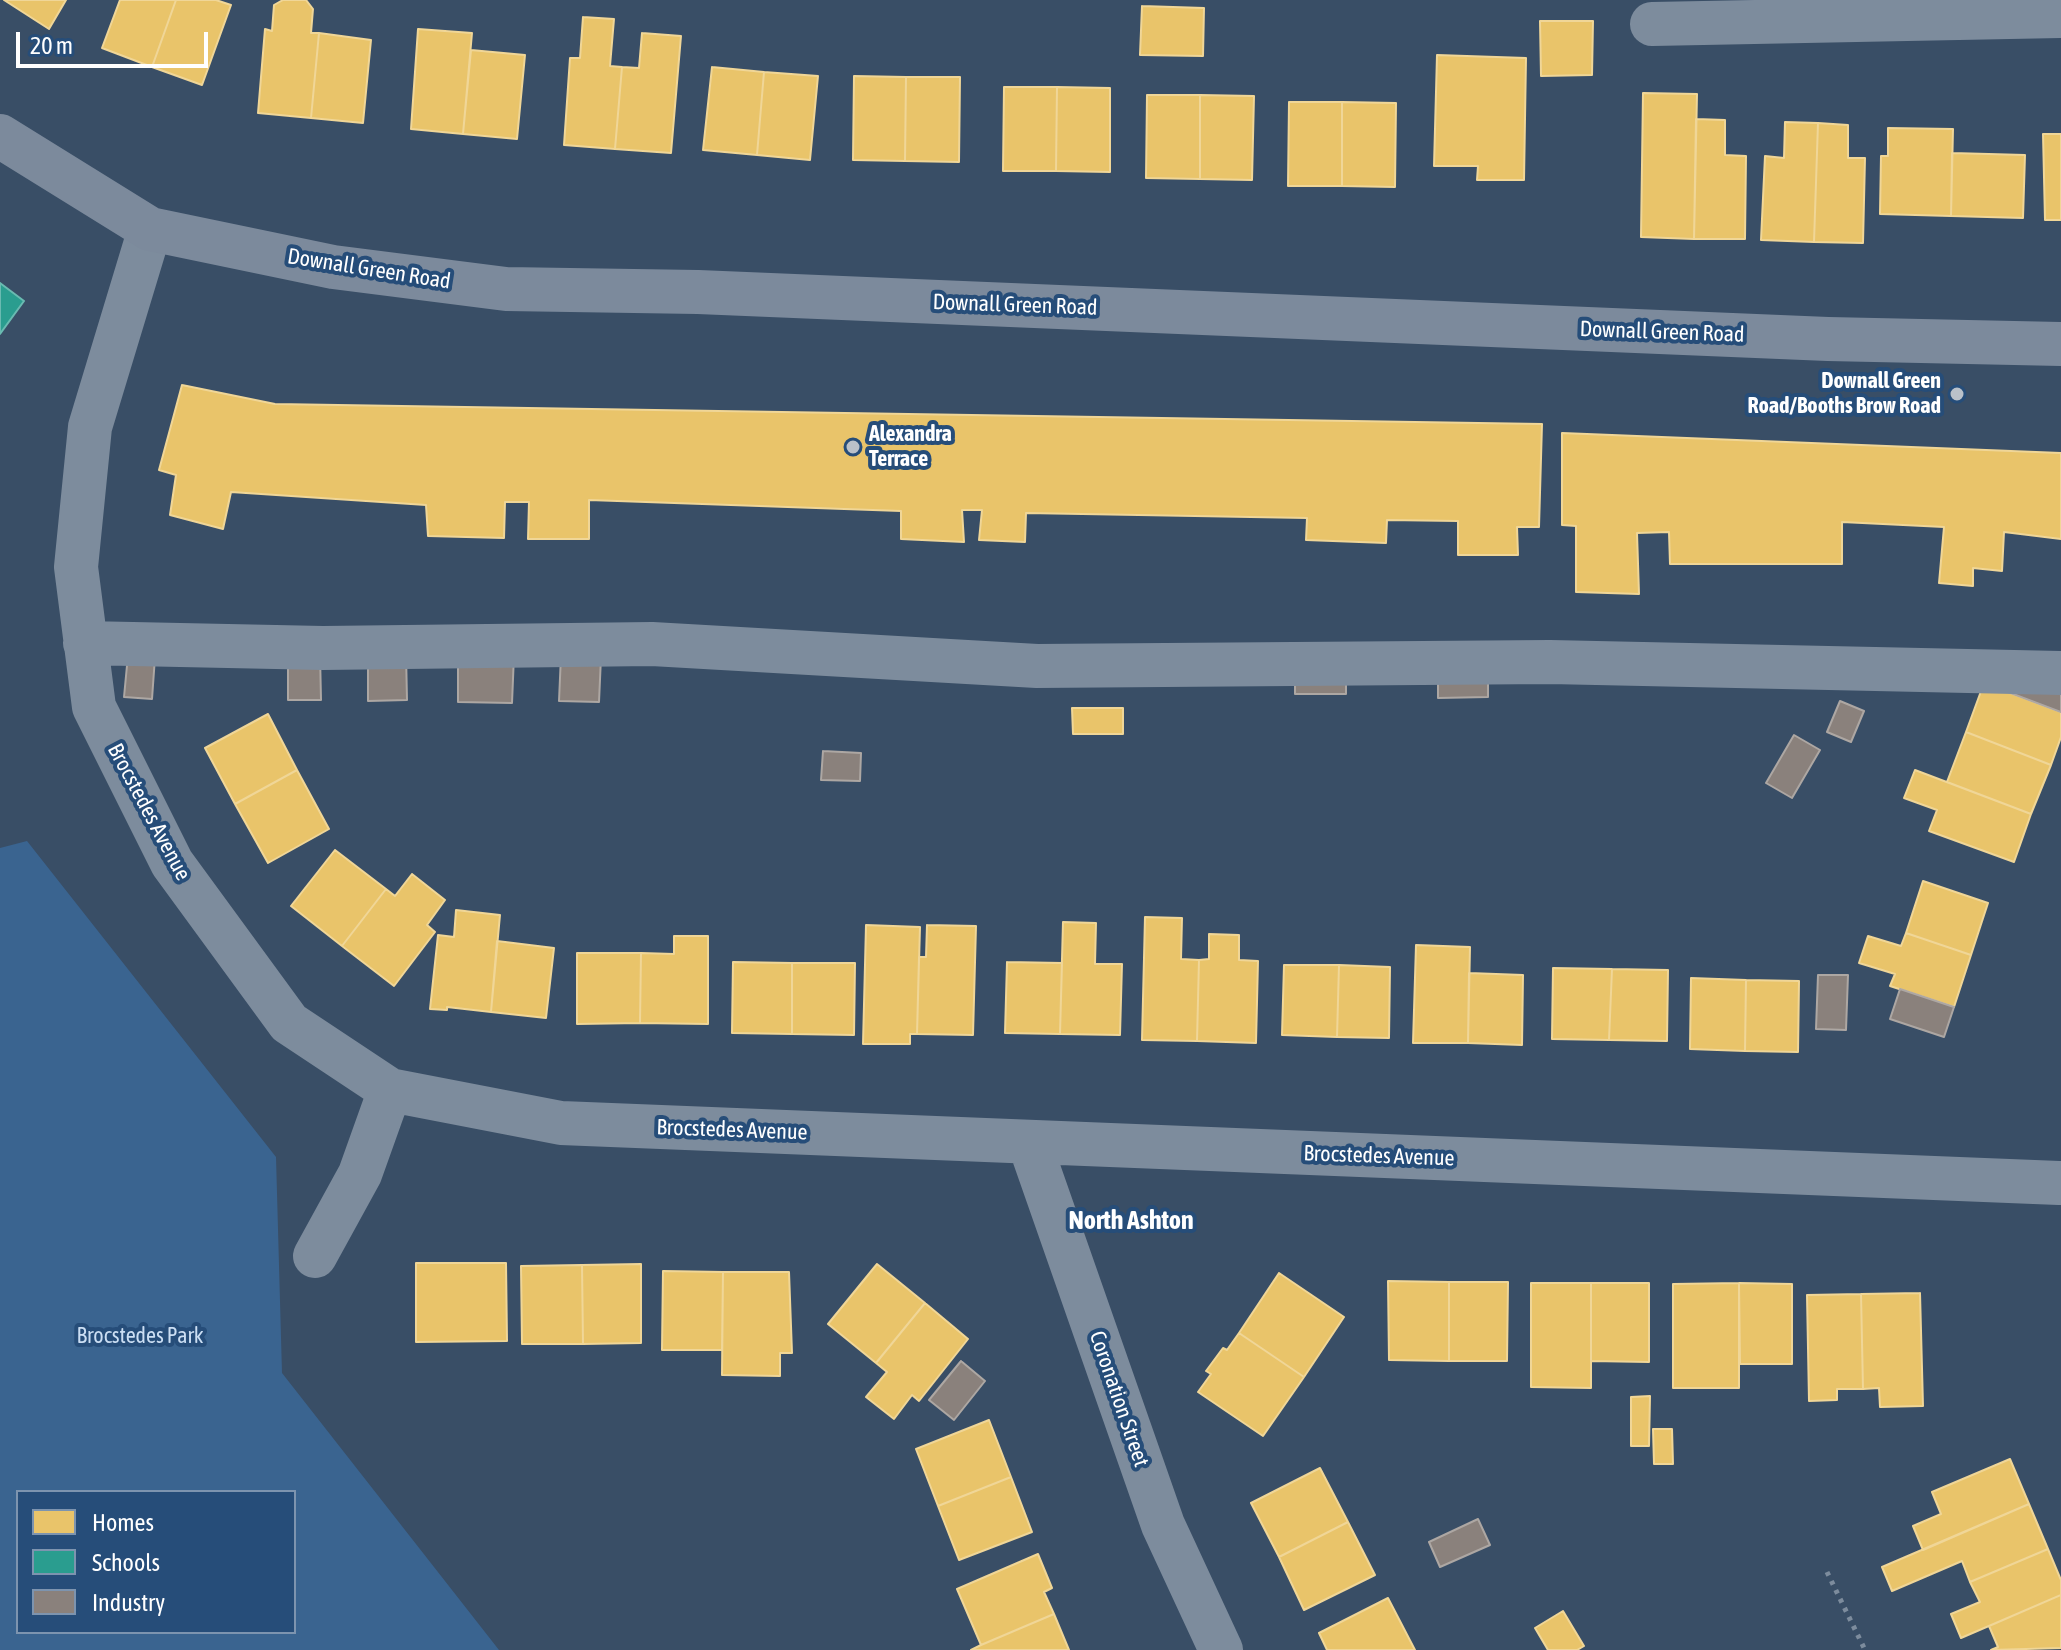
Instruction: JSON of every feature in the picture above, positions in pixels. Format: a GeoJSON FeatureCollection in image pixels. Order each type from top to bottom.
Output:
{"type":"FeatureCollection","features":[{"type":"Feature","properties":{"kind":"main road","name":"Downall Green Road"},"geometry":{"type":"LineString","coordinates":[[0,136],[150,229],[333,267],[506,289],[698,292],[1812,338],[2061,344]]}},
{"type":"Feature","properties":{"kind":"street"},"geometry":{"type":"LineString","coordinates":[[1652,24],[2061,16]]}},
{"type":"Feature","properties":{"kind":"street","name":"Brocstedes Avenue"},"geometry":{"type":"LineString","coordinates":[[150,229],[90,427],[76,567],[94,707],[172,863],[289,1023],[390,1090],[561,1123],[2060,1186]]}},
{"type":"Feature","properties":{"kind":"street"},"geometry":{"type":"LineString","coordinates":[[85,643],[323,648],[652,644],[1037,666],[1550,662],[2061,673]]}},
{"type":"Feature","properties":{"kind":"street"},"geometry":{"type":"LineString","coordinates":[[315,1256],[360,1174],[390,1090]]}},
{"type":"Feature","properties":{"kind":"street","name":"Coronation Street"},"geometry":{"type":"LineString","coordinates":[[1029,1142],[1163,1525],[1221,1650]]}},
{"type":"Feature","properties":{"kind":"path"},"geometry":{"type":"LineString","coordinates":[[1827,1572],[1865,1650]]}},
{"type":"Feature","properties":{"kind":"green space","name":"Brocstedes Park"},"geometry":{"type":"Polygon","coordinates":[[[27,841],[276,1157],[282,1373],[499,1650],[0,1650],[0,848],[27,841]]]}},
{"type":"Feature","properties":{"kind":"building: Homes"},"geometry":{"type":"Polygon","coordinates":[[[4,0],[66,0],[49,29],[4,0]]]}},
{"type":"Feature","properties":{"kind":"building: Homes"},"geometry":{"type":"Polygon","coordinates":[[[120,0],[176,0],[152,67],[102,48],[120,0]]]}},
{"type":"Feature","properties":{"kind":"building: Homes"},"geometry":{"type":"Polygon","coordinates":[[[176,0],[216,0],[231,5],[202,85],[152,67],[176,0]]]}},
{"type":"Feature","properties":{"kind":"building: Homes"},"geometry":{"type":"Polygon","coordinates":[[[283,0],[306,0],[313,9],[311,33],[319,33],[311,118],[258,113],[265,29],[272,31],[274,5],[283,0]]]}},
{"type":"Feature","properties":{"kind":"building: Homes"},"geometry":{"type":"Polygon","coordinates":[[[1142,6],[1204,8],[1203,56],[1140,55],[1142,6]]]}},
{"type":"Feature","properties":{"kind":"building: Homes"},"geometry":{"type":"Polygon","coordinates":[[[583,17],[614,19],[610,66],[622,67],[615,149],[564,145],[570,58],[580,58],[583,17]]]}},
{"type":"Feature","properties":{"kind":"building: Homes"},"geometry":{"type":"Polygon","coordinates":[[[1540,21],[1593,21],[1592,75],[1541,76],[1540,21]]]}},
{"type":"Feature","properties":{"kind":"building: Homes"},"geometry":{"type":"Polygon","coordinates":[[[418,29],[472,33],[463,134],[411,129],[418,29]]]}},
{"type":"Feature","properties":{"kind":"building: Homes"},"geometry":{"type":"Polygon","coordinates":[[[319,33],[371,40],[363,123],[311,118],[319,33]]]}},
{"type":"Feature","properties":{"kind":"building: Homes"},"geometry":{"type":"Polygon","coordinates":[[[642,33],[681,36],[671,153],[615,149],[622,67],[639,68],[642,33]]]}},
{"type":"Feature","properties":{"kind":"building: Homes"},"geometry":{"type":"Polygon","coordinates":[[[471,50],[525,55],[517,139],[463,134],[471,50]]]}},
{"type":"Feature","properties":{"kind":"building: Homes"},"geometry":{"type":"Polygon","coordinates":[[[1437,55],[1526,58],[1524,180],[1477,180],[1478,166],[1434,166],[1437,55]]]}},
{"type":"Feature","properties":{"kind":"building: Homes"},"geometry":{"type":"Polygon","coordinates":[[[712,67],[764,72],[757,155],[703,150],[712,67]]]}},
{"type":"Feature","properties":{"kind":"building: Homes"},"geometry":{"type":"Polygon","coordinates":[[[764,72],[818,76],[810,160],[757,155],[764,72]]]}},
{"type":"Feature","properties":{"kind":"building: Homes"},"geometry":{"type":"Polygon","coordinates":[[[854,76],[906,77],[905,161],[853,160],[854,76]]]}},
{"type":"Feature","properties":{"kind":"building: Homes"},"geometry":{"type":"Polygon","coordinates":[[[906,77],[960,77],[959,162],[905,161],[906,77]]]}},
{"type":"Feature","properties":{"kind":"building: Homes"},"geometry":{"type":"Polygon","coordinates":[[[1004,87],[1057,87],[1056,171],[1003,171],[1004,87]]]}},
{"type":"Feature","properties":{"kind":"building: Homes"},"geometry":{"type":"Polygon","coordinates":[[[1057,87],[1110,88],[1110,172],[1056,171],[1057,87]]]}},
{"type":"Feature","properties":{"kind":"building: Homes"},"geometry":{"type":"Polygon","coordinates":[[[1643,93],[1697,94],[1694,239],[1641,237],[1643,93]]]}},
{"type":"Feature","properties":{"kind":"building: Homes"},"geometry":{"type":"Polygon","coordinates":[[[1147,95],[1200,95],[1200,179],[1146,178],[1147,95]]]}},
{"type":"Feature","properties":{"kind":"building: Homes"},"geometry":{"type":"Polygon","coordinates":[[[1200,95],[1254,96],[1252,180],[1200,179],[1200,95]]]}},
{"type":"Feature","properties":{"kind":"building: Homes"},"geometry":{"type":"Polygon","coordinates":[[[1289,102],[1342,102],[1342,186],[1288,186],[1289,102]]]}},
{"type":"Feature","properties":{"kind":"building: Homes"},"geometry":{"type":"Polygon","coordinates":[[[1342,102],[1396,103],[1395,187],[1342,186],[1342,102]]]}},
{"type":"Feature","properties":{"kind":"building: Homes"},"geometry":{"type":"Polygon","coordinates":[[[1696,119],[1725,120],[1725,155],[1746,156],[1745,239],[1694,239],[1696,119]]]}},
{"type":"Feature","properties":{"kind":"building: Homes"},"geometry":{"type":"Polygon","coordinates":[[[1785,122],[1818,123],[1814,242],[1761,240],[1765,156],[1784,158],[1785,122]]]}},
{"type":"Feature","properties":{"kind":"building: Homes"},"geometry":{"type":"Polygon","coordinates":[[[1818,123],[1848,125],[1848,158],[1865,158],[1863,243],[1814,242],[1818,123]]]}},
{"type":"Feature","properties":{"kind":"building: Homes"},"geometry":{"type":"Polygon","coordinates":[[[1888,128],[1953,129],[1951,216],[1880,214],[1881,156],[1888,156],[1888,128]]]}},
{"type":"Feature","properties":{"kind":"building: Homes"},"geometry":{"type":"Polygon","coordinates":[[[2043,134],[2061,134],[2061,220],[2045,220],[2043,134]]]}},
{"type":"Feature","properties":{"kind":"building: Homes"},"geometry":{"type":"Polygon","coordinates":[[[1952,153],[2025,155],[2023,218],[1951,216],[1952,153]]]}},
{"type":"Feature","properties":{"kind":"building: Homes","name":"Alexandra Terrace"},"geometry":{"type":"Polygon","coordinates":[[[182,385],[275,404],[1542,424],[1539,527],[1517,527],[1518,555],[1458,555],[1458,521],[1387,520],[1386,543],[1306,540],[1307,518],[1026,513],[1025,542],[979,540],[982,510],[962,510],[964,542],[901,539],[901,511],[589,500],[589,539],[528,539],[529,502],[505,502],[504,538],[428,536],[426,505],[231,492],[223,529],[170,515],[176,475],[159,470],[182,385]]]}},
{"type":"Feature","properties":{"kind":"building: Homes"},"geometry":{"type":"Polygon","coordinates":[[[1562,433],[2061,453],[2061,539],[2004,532],[2002,571],[1973,568],[1973,586],[1939,583],[1944,527],[1842,522],[1842,564],[1670,564],[1669,532],[1637,533],[1639,594],[1576,592],[1576,526],[1562,525],[1562,433]]]}},
{"type":"Feature","properties":{"kind":"building: Homes"},"geometry":{"type":"Polygon","coordinates":[[[1984,683],[2061,712],[2061,737],[2051,765],[1966,732],[1984,683]]]}},
{"type":"Feature","properties":{"kind":"building: Homes"},"geometry":{"type":"Polygon","coordinates":[[[1072,708],[1123,708],[1123,734],[1073,734],[1072,708]]]}},
{"type":"Feature","properties":{"kind":"building: Homes"},"geometry":{"type":"Polygon","coordinates":[[[268,714],[297,770],[235,804],[205,748],[268,714]]]}},
{"type":"Feature","properties":{"kind":"building: Homes"},"geometry":{"type":"Polygon","coordinates":[[[1966,732],[2051,765],[2031,814],[1947,782],[1966,732]]]}},
{"type":"Feature","properties":{"kind":"building: Homes"},"geometry":{"type":"Polygon","coordinates":[[[297,770],[329,829],[268,863],[235,804],[297,770]]]}},
{"type":"Feature","properties":{"kind":"building: Homes"},"geometry":{"type":"Polygon","coordinates":[[[1915,770],[2031,814],[2014,862],[1929,831],[1937,810],[1904,798],[1915,770]]]}},
{"type":"Feature","properties":{"kind":"building: Homes"},"geometry":{"type":"Polygon","coordinates":[[[335,850],[386,889],[342,946],[291,906],[335,850]]]}},
{"type":"Feature","properties":{"kind":"building: Homes"},"geometry":{"type":"Polygon","coordinates":[[[412,874],[445,900],[427,925],[435,932],[394,986],[342,946],[386,889],[395,896],[412,874]]]}},
{"type":"Feature","properties":{"kind":"building: Homes"},"geometry":{"type":"Polygon","coordinates":[[[1923,881],[1988,903],[1971,955],[1906,933],[1923,881]]]}},
{"type":"Feature","properties":{"kind":"building: Homes"},"geometry":{"type":"Polygon","coordinates":[[[456,910],[500,915],[491,1012],[447,1007],[447,1010],[430,1009],[438,935],[454,937],[456,910]]]}},
{"type":"Feature","properties":{"kind":"building: Homes"},"geometry":{"type":"Polygon","coordinates":[[[1145,917],[1182,918],[1181,959],[1199,960],[1197,1041],[1142,1040],[1145,917]]]}},
{"type":"Feature","properties":{"kind":"building: Homes"},"geometry":{"type":"Polygon","coordinates":[[[1063,922],[1096,923],[1095,964],[1122,964],[1120,1035],[1060,1034],[1063,922]]]}},
{"type":"Feature","properties":{"kind":"building: Homes"},"geometry":{"type":"Polygon","coordinates":[[[866,925],[920,927],[917,1034],[910,1034],[910,1044],[863,1044],[866,925]]]}},
{"type":"Feature","properties":{"kind":"building: Homes"},"geometry":{"type":"Polygon","coordinates":[[[927,925],[976,926],[973,1035],[917,1034],[919,957],[926,957],[927,925]]]}},
{"type":"Feature","properties":{"kind":"building: Homes"},"geometry":{"type":"Polygon","coordinates":[[[1906,933],[1971,955],[1954,1007],[1890,986],[1895,974],[1859,963],[1868,936],[1901,946],[1906,933]]]}},
{"type":"Feature","properties":{"kind":"building: Homes"},"geometry":{"type":"Polygon","coordinates":[[[1209,934],[1239,935],[1239,960],[1258,961],[1256,1043],[1197,1041],[1199,960],[1209,959],[1209,934]]]}},
{"type":"Feature","properties":{"kind":"building: Homes"},"geometry":{"type":"Polygon","coordinates":[[[674,936],[708,936],[708,1024],[640,1023],[641,953],[674,954],[674,936]]]}},
{"type":"Feature","properties":{"kind":"building: Homes"},"geometry":{"type":"Polygon","coordinates":[[[497,941],[554,948],[546,1018],[491,1012],[497,941]]]}},
{"type":"Feature","properties":{"kind":"building: Homes"},"geometry":{"type":"Polygon","coordinates":[[[1416,945],[1470,947],[1468,1043],[1413,1043],[1416,945]]]}},
{"type":"Feature","properties":{"kind":"building: Homes"},"geometry":{"type":"Polygon","coordinates":[[[577,953],[641,953],[640,1023],[577,1024],[577,953]]]}},
{"type":"Feature","properties":{"kind":"building: Homes"},"geometry":{"type":"Polygon","coordinates":[[[733,962],[792,963],[792,1034],[732,1033],[733,962]]]}},
{"type":"Feature","properties":{"kind":"building: Homes"},"geometry":{"type":"Polygon","coordinates":[[[1007,962],[1062,963],[1060,1034],[1005,1033],[1007,962]]]}},
{"type":"Feature","properties":{"kind":"building: Homes"},"geometry":{"type":"Polygon","coordinates":[[[792,963],[855,963],[854,1035],[792,1034],[792,963]]]}},
{"type":"Feature","properties":{"kind":"building: Homes"},"geometry":{"type":"Polygon","coordinates":[[[1284,965],[1339,965],[1337,1037],[1282,1035],[1284,965]]]}},
{"type":"Feature","properties":{"kind":"building: Homes"},"geometry":{"type":"Polygon","coordinates":[[[1339,965],[1390,967],[1389,1038],[1337,1037],[1339,965]]]}},
{"type":"Feature","properties":{"kind":"building: Homes"},"geometry":{"type":"Polygon","coordinates":[[[1553,968],[1612,969],[1609,1040],[1552,1039],[1553,968]]]}},
{"type":"Feature","properties":{"kind":"building: Homes"},"geometry":{"type":"Polygon","coordinates":[[[1612,969],[1668,970],[1667,1041],[1609,1040],[1612,969]]]}},
{"type":"Feature","properties":{"kind":"building: Homes"},"geometry":{"type":"Polygon","coordinates":[[[1469,973],[1523,975],[1522,1045],[1468,1043],[1469,973]]]}},
{"type":"Feature","properties":{"kind":"building: Homes"},"geometry":{"type":"Polygon","coordinates":[[[1691,978],[1746,980],[1745,1051],[1690,1049],[1691,978]]]}},
{"type":"Feature","properties":{"kind":"building: Homes"},"geometry":{"type":"Polygon","coordinates":[[[1746,980],[1799,981],[1798,1052],[1745,1051],[1746,980]]]}},
{"type":"Feature","properties":{"kind":"building: Homes"},"geometry":{"type":"Polygon","coordinates":[[[416,1263],[506,1263],[507,1341],[416,1342],[416,1263]]]}},
{"type":"Feature","properties":{"kind":"building: Homes"},"geometry":{"type":"Polygon","coordinates":[[[641,1264],[641,1343],[583,1344],[582,1265],[641,1264]]]}},
{"type":"Feature","properties":{"kind":"building: Homes"},"geometry":{"type":"Polygon","coordinates":[[[877,1264],[925,1303],[876,1363],[828,1324],[877,1264]]]}},
{"type":"Feature","properties":{"kind":"building: Homes"},"geometry":{"type":"Polygon","coordinates":[[[582,1265],[583,1344],[522,1344],[521,1266],[582,1265]]]}},
{"type":"Feature","properties":{"kind":"building: Homes"},"geometry":{"type":"Polygon","coordinates":[[[663,1271],[723,1272],[722,1350],[662,1350],[663,1271]]]}},
{"type":"Feature","properties":{"kind":"building: Homes"},"geometry":{"type":"Polygon","coordinates":[[[723,1272],[789,1272],[792,1353],[780,1353],[780,1376],[722,1375],[723,1272]]]}},
{"type":"Feature","properties":{"kind":"building: Homes"},"geometry":{"type":"Polygon","coordinates":[[[1279,1273],[1344,1317],[1304,1377],[1239,1333],[1279,1273]]]}},
{"type":"Feature","properties":{"kind":"building: Homes"},"geometry":{"type":"Polygon","coordinates":[[[1388,1281],[1449,1282],[1449,1361],[1389,1360],[1388,1281]]]}},
{"type":"Feature","properties":{"kind":"building: Homes"},"geometry":{"type":"Polygon","coordinates":[[[1449,1282],[1508,1282],[1507,1361],[1449,1361],[1449,1282]]]}},
{"type":"Feature","properties":{"kind":"building: Homes"},"geometry":{"type":"Polygon","coordinates":[[[1531,1283],[1591,1283],[1591,1388],[1531,1387],[1531,1283]]]}},
{"type":"Feature","properties":{"kind":"building: Homes"},"geometry":{"type":"Polygon","coordinates":[[[1591,1283],[1649,1283],[1649,1362],[1591,1361],[1591,1283]]]}},
{"type":"Feature","properties":{"kind":"building: Homes"},"geometry":{"type":"Polygon","coordinates":[[[1739,1283],[1792,1284],[1792,1364],[1740,1364],[1739,1283]]]}},
{"type":"Feature","properties":{"kind":"building: Homes"},"geometry":{"type":"Polygon","coordinates":[[[1739,1283],[1739,1388],[1673,1388],[1673,1284],[1739,1283]]]}},
{"type":"Feature","properties":{"kind":"building: Homes"},"geometry":{"type":"Polygon","coordinates":[[[1920,1293],[1923,1406],[1880,1407],[1879,1388],[1863,1389],[1861,1294],[1920,1293]]]}},
{"type":"Feature","properties":{"kind":"building: Homes"},"geometry":{"type":"Polygon","coordinates":[[[1861,1294],[1863,1389],[1837,1389],[1837,1400],[1809,1401],[1807,1295],[1861,1294]]]}},
{"type":"Feature","properties":{"kind":"building: Homes"},"geometry":{"type":"Polygon","coordinates":[[[925,1303],[968,1339],[919,1401],[912,1395],[894,1419],[866,1397],[887,1372],[876,1363],[925,1303]]]}},
{"type":"Feature","properties":{"kind":"building: Homes"},"geometry":{"type":"Polygon","coordinates":[[[1239,1333],[1304,1377],[1263,1436],[1198,1392],[1211,1374],[1206,1371],[1239,1333]]]}},
{"type":"Feature","properties":{"kind":"building: Homes"},"geometry":{"type":"Polygon","coordinates":[[[1650,1396],[1649,1446],[1631,1446],[1631,1397],[1650,1396]]]}},
{"type":"Feature","properties":{"kind":"building: Homes"},"geometry":{"type":"Polygon","coordinates":[[[989,1420],[1011,1477],[938,1506],[916,1449],[989,1420]]]}},
{"type":"Feature","properties":{"kind":"building: Homes"},"geometry":{"type":"Polygon","coordinates":[[[1653,1429],[1672,1429],[1673,1464],[1654,1464],[1653,1429]]]}},
{"type":"Feature","properties":{"kind":"building: Homes"},"geometry":{"type":"Polygon","coordinates":[[[2010,1459],[2029,1504],[1923,1550],[1913,1526],[1941,1514],[1932,1492],[2010,1459]]]}},
{"type":"Feature","properties":{"kind":"building: Homes"},"geometry":{"type":"Polygon","coordinates":[[[1320,1468],[1348,1522],[1279,1557],[1251,1503],[1320,1468]]]}},
{"type":"Feature","properties":{"kind":"building: Homes"},"geometry":{"type":"Polygon","coordinates":[[[1011,1477],[1032,1532],[959,1560],[938,1506],[1011,1477]]]}},
{"type":"Feature","properties":{"kind":"building: Homes"},"geometry":{"type":"Polygon","coordinates":[[[2029,1504],[2048,1549],[1970,1582],[1962,1561],[1892,1591],[1882,1567],[2029,1504]]]}},
{"type":"Feature","properties":{"kind":"building: Homes"},"geometry":{"type":"Polygon","coordinates":[[[1348,1522],[1375,1575],[1304,1610],[1279,1557],[1348,1522]]]}},
{"type":"Feature","properties":{"kind":"building: Homes"},"geometry":{"type":"Polygon","coordinates":[[[2048,1549],[2061,1580],[2061,1595],[1961,1638],[1951,1614],[1980,1602],[1970,1582],[2048,1549]]]}},
{"type":"Feature","properties":{"kind":"building: Homes"},"geometry":{"type":"Polygon","coordinates":[[[1038,1554],[1052,1588],[1044,1592],[1054,1614],[981,1645],[957,1589],[1038,1554]]]}},
{"type":"Feature","properties":{"kind":"building: Homes"},"geometry":{"type":"Polygon","coordinates":[[[2061,1595],[2061,1648],[1991,1650],[1998,1647],[1989,1626],[2061,1595]]]}},
{"type":"Feature","properties":{"kind":"building: Homes"},"geometry":{"type":"Polygon","coordinates":[[[1388,1598],[1415,1650],[1327,1650],[1319,1633],[1388,1598]]]}},
{"type":"Feature","properties":{"kind":"building: Homes"},"geometry":{"type":"Polygon","coordinates":[[[1563,1611],[1584,1646],[1577,1650],[1548,1650],[1535,1628],[1563,1611]]]}},
{"type":"Feature","properties":{"kind":"building: Homes"},"geometry":{"type":"Polygon","coordinates":[[[1054,1614],[1069,1650],[971,1650],[981,1645],[1054,1614]]]}},
{"type":"Feature","properties":{"kind":"building: Schools"},"geometry":{"type":"Polygon","coordinates":[[[0,283],[24,301],[0,334],[0,283]]]}},
{"type":"Feature","properties":{"kind":"building: Industry"},"geometry":{"type":"Polygon","coordinates":[[[368,653],[406,653],[407,700],[368,701],[368,653]]]}},
{"type":"Feature","properties":{"kind":"building: Industry"},"geometry":{"type":"Polygon","coordinates":[[[320,654],[321,700],[288,700],[288,655],[320,654]]]}},
{"type":"Feature","properties":{"kind":"building: Industry"},"geometry":{"type":"Polygon","coordinates":[[[128,655],[155,657],[152,699],[124,697],[128,655]]]}},
{"type":"Feature","properties":{"kind":"building: Industry"},"geometry":{"type":"Polygon","coordinates":[[[458,655],[514,655],[512,703],[458,702],[458,655]]]}},
{"type":"Feature","properties":{"kind":"building: Industry"},"geometry":{"type":"Polygon","coordinates":[[[561,655],[601,657],[599,702],[559,701],[561,655]]]}},
{"type":"Feature","properties":{"kind":"building: Industry"},"geometry":{"type":"Polygon","coordinates":[[[1295,668],[1346,668],[1346,694],[1295,694],[1295,668]]]}},
{"type":"Feature","properties":{"kind":"building: Industry"},"geometry":{"type":"Polygon","coordinates":[[[1438,672],[1488,672],[1488,697],[1438,698],[1438,672]]]}},
{"type":"Feature","properties":{"kind":"building: Industry"},"geometry":{"type":"Polygon","coordinates":[[[1984,683],[2061,691],[2061,712],[1984,683]]]}},
{"type":"Feature","properties":{"kind":"building: Industry"},"geometry":{"type":"Polygon","coordinates":[[[1840,701],[1864,711],[1851,742],[1827,732],[1840,701]]]}},
{"type":"Feature","properties":{"kind":"building: Industry"},"geometry":{"type":"Polygon","coordinates":[[[1794,735],[1820,750],[1792,798],[1766,783],[1794,735]]]}},
{"type":"Feature","properties":{"kind":"building: Industry"},"geometry":{"type":"Polygon","coordinates":[[[823,751],[861,753],[860,781],[821,780],[823,751]]]}},
{"type":"Feature","properties":{"kind":"building: Industry"},"geometry":{"type":"Polygon","coordinates":[[[1818,975],[1848,975],[1846,1030],[1816,1029],[1818,975]]]}},
{"type":"Feature","properties":{"kind":"building: Industry"},"geometry":{"type":"Polygon","coordinates":[[[1900,989],[1954,1007],[1944,1037],[1890,1019],[1900,989]]]}},
{"type":"Feature","properties":{"kind":"building: Industry"},"geometry":{"type":"Polygon","coordinates":[[[961,1361],[985,1381],[954,1420],[929,1400],[961,1361]]]}},
{"type":"Feature","properties":{"kind":"building: Industry"},"geometry":{"type":"Polygon","coordinates":[[[1478,1519],[1490,1545],[1440,1567],[1429,1542],[1478,1519]]]}},
{"type":"Feature","properties":{"kind":"place","name":"Downall Green Road/Booths Brow Road"},"geometry":{"type":"Point","coordinates":[1957,394]}},
{"type":"Feature","properties":{"kind":"place","name":"Alexandra Terrace"},"geometry":{"type":"Point","coordinates":[853,447]}},
{"type":"Feature","properties":{"kind":"district","name":"North Ashton"},"geometry":{"type":"Point","coordinates":[1131,1221]}}]}
